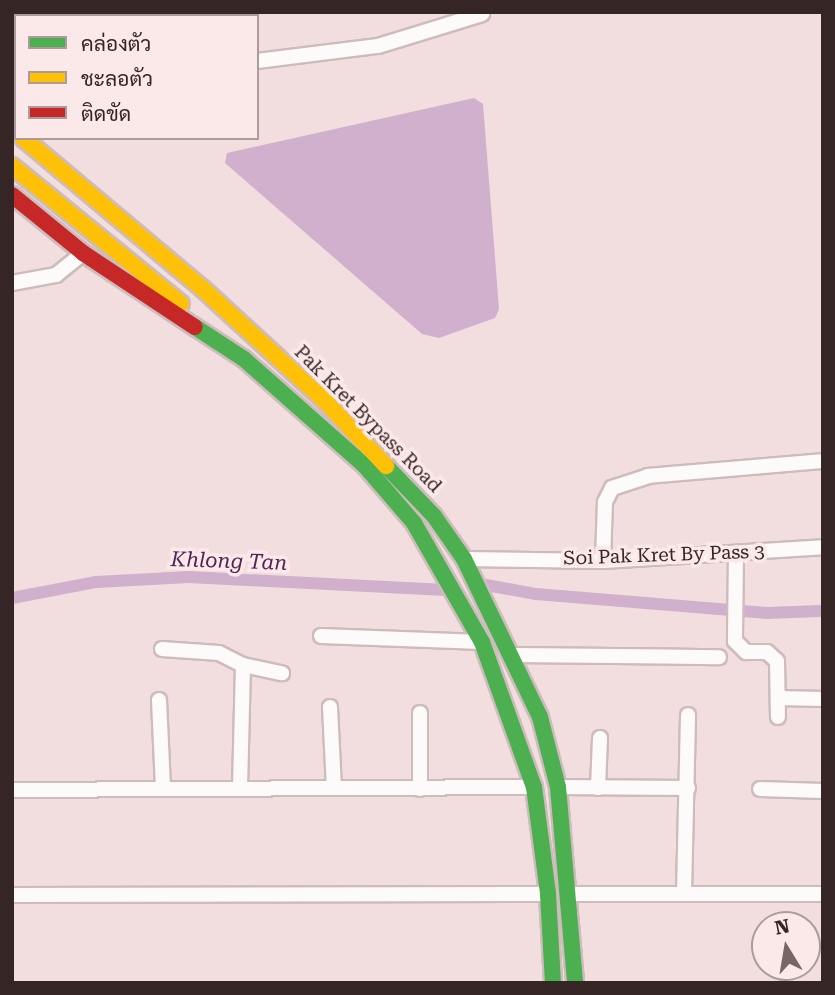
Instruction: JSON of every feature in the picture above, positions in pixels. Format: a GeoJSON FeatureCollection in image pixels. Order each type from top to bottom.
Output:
{"type":"FeatureCollection","features":[{"type":"Feature","properties":{"kind":"main road","name":"Pak Kret Bypass Road"},"geometry":{"type":"LineString","coordinates":[[25,140],[252,334],[377,453],[434,516],[464,559],[514,654],[540,716],[558,787],[575,983]]}},
{"type":"Feature","properties":{"kind":"main road"},"geometry":{"type":"LineString","coordinates":[[12,147],[30,172],[244,359]]}},
{"type":"Feature","properties":{"kind":"main road"},"geometry":{"type":"LineString","coordinates":[[12,166],[30,172],[252,334]]}},
{"type":"Feature","properties":{"kind":"main road","name":"Pak Kret Bypass Road"},"geometry":{"type":"LineString","coordinates":[[12,195],[83,253],[244,359],[356,457],[414,523],[482,642],[534,787],[548,894],[553,983]]}},
{"type":"Feature","properties":{"kind":"street"},"geometry":{"type":"LineString","coordinates":[[259,61],[378,46],[482,14]]}},
{"type":"Feature","properties":{"kind":"street"},"geometry":{"type":"LineString","coordinates":[[12,283],[56,275],[83,253]]}},
{"type":"Feature","properties":{"kind":"street"},"geometry":{"type":"LineString","coordinates":[[603,561],[605,502],[612,488],[648,476],[823,461]]}},
{"type":"Feature","properties":{"kind":"street","name":"Soi Pak Kret By Pass 3"},"geometry":{"type":"LineString","coordinates":[[464,559],[603,561],[823,547]]}},
{"type":"Feature","properties":{"kind":"street"},"geometry":{"type":"LineString","coordinates":[[736,554],[735,641],[746,652],[767,652],[774,657],[779,668],[778,718]]}},
{"type":"Feature","properties":{"kind":"street"},"geometry":{"type":"LineString","coordinates":[[321,636],[482,642]]}},
{"type":"Feature","properties":{"kind":"street"},"geometry":{"type":"LineString","coordinates":[[162,649],[219,653],[243,665],[282,673]]}},
{"type":"Feature","properties":{"kind":"street"},"geometry":{"type":"LineString","coordinates":[[514,654],[719,657]]}},
{"type":"Feature","properties":{"kind":"street"},"geometry":{"type":"LineString","coordinates":[[240,789],[243,665]]}},
{"type":"Feature","properties":{"kind":"street"},"geometry":{"type":"LineString","coordinates":[[778,698],[823,699]]}},
{"type":"Feature","properties":{"kind":"street"},"geometry":{"type":"LineString","coordinates":[[159,700],[163,789]]}},
{"type":"Feature","properties":{"kind":"street"},"geometry":{"type":"LineString","coordinates":[[330,707],[334,788]]}},
{"type":"Feature","properties":{"kind":"street"},"geometry":{"type":"LineString","coordinates":[[420,713],[420,789]]}},
{"type":"Feature","properties":{"kind":"street"},"geometry":{"type":"LineString","coordinates":[[684,893],[688,715]]}},
{"type":"Feature","properties":{"kind":"street"},"geometry":{"type":"LineString","coordinates":[[598,788],[600,738]]}},
{"type":"Feature","properties":{"kind":"street"},"geometry":{"type":"LineString","coordinates":[[12,790],[534,787]]}},
{"type":"Feature","properties":{"kind":"street"},"geometry":{"type":"LineString","coordinates":[[558,787],[688,788]]}},
{"type":"Feature","properties":{"kind":"street"},"geometry":{"type":"LineString","coordinates":[[760,789],[823,791]]}},
{"type":"Feature","properties":{"kind":"street"},"geometry":{"type":"LineString","coordinates":[[12,895],[548,894]]}},
{"type":"Feature","properties":{"kind":"street"},"geometry":{"type":"LineString","coordinates":[[569,894],[823,894]]}},
{"type":"Feature","properties":{"kind":"shaded area"},"geometry":{"type":"Polygon","coordinates":[[[474,98],[483,104],[499,309],[495,318],[439,338],[422,334],[225,163],[227,153],[474,98]]]}},
{"type":"Feature","properties":{"kind":"waterway","name":"Khlong Tan"},"geometry":{"type":"LineString","coordinates":[[12,598],[96,582],[189,577],[446,590]]}},
{"type":"Feature","properties":{"kind":"waterway","name":"Khlong Tan"},"geometry":{"type":"LineString","coordinates":[[486,585],[536,594],[767,613],[820,611]]}},
{"type":"Feature","properties":{"kind":"traffic: fast"},"geometry":{"type":"LineString","coordinates":[[195,327],[244,359],[365,466],[414,523],[482,642],[534,787],[548,894],[553,983]]}},
{"type":"Feature","properties":{"kind":"traffic: fast"},"geometry":{"type":"LineString","coordinates":[[386,466],[434,516],[464,559],[540,717],[558,787],[575,983]]}},
{"type":"Feature","properties":{"kind":"traffic: slow"},"geometry":{"type":"LineString","coordinates":[[25,140],[202,288],[326,402],[386,466]]}},
{"type":"Feature","properties":{"kind":"traffic: slow"},"geometry":{"type":"LineString","coordinates":[[12,166],[181,304]]}},
{"type":"Feature","properties":{"kind":"traffic: jam"},"geometry":{"type":"LineString","coordinates":[[12,195],[83,253],[195,327]]}}]}
